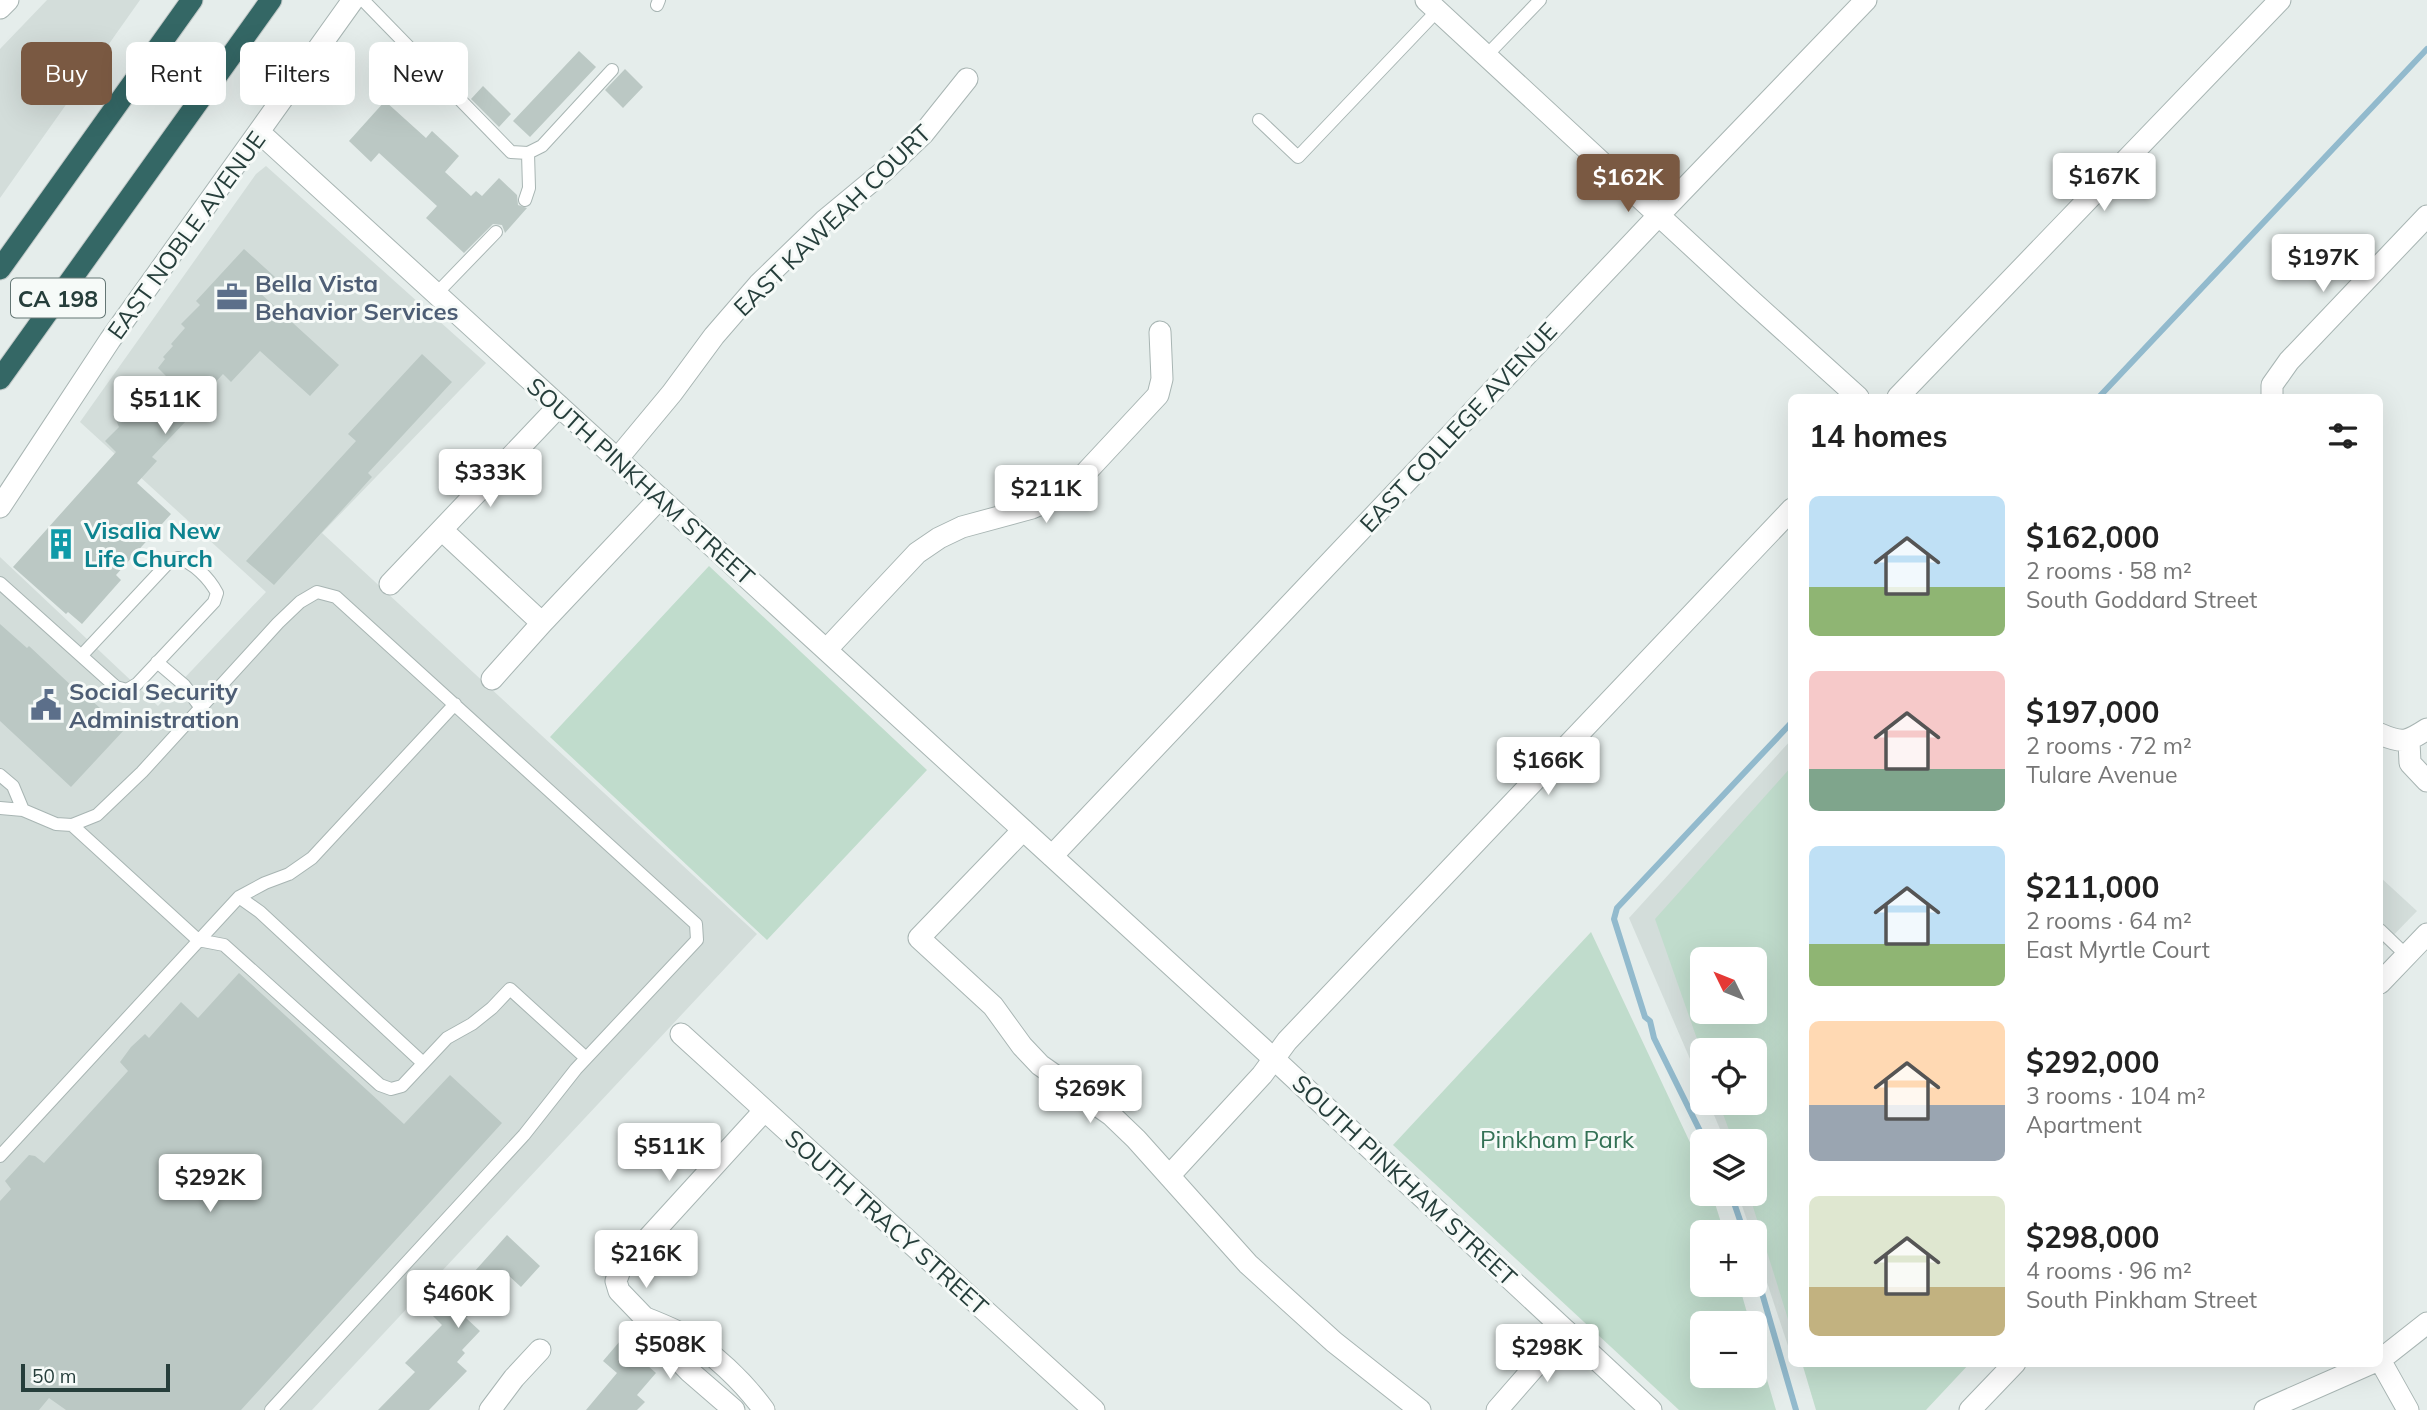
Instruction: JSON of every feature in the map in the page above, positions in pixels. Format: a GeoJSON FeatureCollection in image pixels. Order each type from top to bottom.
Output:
{"type":"FeatureCollection","features":[{"type":"Feature","properties":{"kind":"highway","name":"CA 198"},"geometry":{"type":"LineString","coordinates":[[0,269],[192,0]]}},
{"type":"Feature","properties":{"kind":"highway","name":"CA 198"},"geometry":{"type":"LineString","coordinates":[[0,379],[271,0]]}},
{"type":"Feature","properties":{"kind":"street"},"geometry":{"type":"LineString","coordinates":[[0,8],[8,0]]}},
{"type":"Feature","properties":{"kind":"street","name":"EAST NOBLE AVENUE"},"geometry":{"type":"LineString","coordinates":[[0,507],[110,340],[354,0]]}},
{"type":"Feature","properties":{"kind":"street","name":"EAST COLLEGE AVENUE"},"geometry":{"type":"LineString","coordinates":[[1052,856],[1866,0]]}},
{"type":"Feature","properties":{"kind":"street"},"geometry":{"type":"LineString","coordinates":[[1901,394],[2280,0]]}},
{"type":"Feature","properties":{"kind":"street"},"geometry":{"type":"LineString","coordinates":[[1431,5],[1855,394]]}},
{"type":"Feature","properties":{"kind":"street","name":"EAST KAWEAH COURT"},"geometry":{"type":"LineString","coordinates":[[618,458],[672,393],[714,336],[759,284],[825,220],[883,173],[923,134],[967,79]]}},
{"type":"Feature","properties":{"kind":"street","name":"SOUTH PINKHAM STREET"},"geometry":{"type":"LineString","coordinates":[[259,132],[1274,1059],[1651,1410]]}},
{"type":"Feature","properties":{"kind":"street"},"geometry":{"type":"LineString","coordinates":[[2272,394],[2272,385],[2289,361],[2427,216]]}},
{"type":"Feature","properties":{"kind":"street"},"geometry":{"type":"LineString","coordinates":[[827,649],[917,553],[939,538],[962,527],[1032,508],[1057,496],[1077,482],[1158,395],[1162,379],[1160,332]]}},
{"type":"Feature","properties":{"kind":"street"},"geometry":{"type":"LineString","coordinates":[[390,584],[559,406]]}},
{"type":"Feature","properties":{"kind":"street"},"geometry":{"type":"LineString","coordinates":[[492,679],[660,498]]}},
{"type":"Feature","properties":{"kind":"street"},"geometry":{"type":"LineString","coordinates":[[1274,1059],[1297,1031],[1788,513]]}},
{"type":"Feature","properties":{"kind":"street"},"geometry":{"type":"LineString","coordinates":[[442,530],[542,623]]}},
{"type":"Feature","properties":{"kind":"street"},"geometry":{"type":"LineString","coordinates":[[2383,735],[2395,741],[2409,741],[2427,729]]}},
{"type":"Feature","properties":{"kind":"street"},"geometry":{"type":"LineString","coordinates":[[2409,741],[2410,763],[2427,781]]}},
{"type":"Feature","properties":{"kind":"street"},"geometry":{"type":"LineString","coordinates":[[1023,830],[919,939],[993,1006],[1022,1046],[1040,1065],[1111,1115],[1248,1264],[1334,1342],[1420,1410]]}},
{"type":"Feature","properties":{"kind":"street"},"geometry":{"type":"LineString","coordinates":[[2383,980],[2427,934]]}},
{"type":"Feature","properties":{"kind":"street","name":"SOUTH TRACY STREET"},"geometry":{"type":"LineString","coordinates":[[681,1034],[1094,1410]]}},
{"type":"Feature","properties":{"kind":"street","name":"SOUTH PINKHAM STREET"},"geometry":{"type":"LineString","coordinates":[[1169,1175],[1274,1059]]}},
{"type":"Feature","properties":{"kind":"street"},"geometry":{"type":"LineString","coordinates":[[734,1410],[663,1344],[644,1317],[619,1292],[616,1281],[620,1270],[629,1259],[764,1111]]}},
{"type":"Feature","properties":{"kind":"street"},"geometry":{"type":"LineString","coordinates":[[644,1317],[682,1334],[718,1362],[752,1394],[764,1410]]}},
{"type":"Feature","properties":{"kind":"street"},"geometry":{"type":"LineString","coordinates":[[2383,1358],[2427,1323]]}},
{"type":"Feature","properties":{"kind":"street"},"geometry":{"type":"LineString","coordinates":[[1497,1410],[1566,1331]]}},
{"type":"Feature","properties":{"kind":"street"},"geometry":{"type":"LineString","coordinates":[[490,1410],[540,1350]]}},
{"type":"Feature","properties":{"kind":"street"},"geometry":{"type":"LineString","coordinates":[[2383,1365],[2408,1410]]}},
{"type":"Feature","properties":{"kind":"street"},"geometry":{"type":"LineString","coordinates":[[1970,1410],[2011,1367]]}},
{"type":"Feature","properties":{"kind":"street"},"geometry":{"type":"LineString","coordinates":[[2264,1410],[2363,1367]]}},
{"type":"Feature","properties":{"kind":"lane"},"geometry":{"type":"LineString","coordinates":[[363,0],[511,152],[528,153],[542,146],[612,70]]}},
{"type":"Feature","properties":{"kind":"lane"},"geometry":{"type":"LineString","coordinates":[[1487,55],[1540,0]]}},
{"type":"Feature","properties":{"kind":"lane"},"geometry":{"type":"LineString","coordinates":[[1259,120],[1298,157],[1431,5]]}},
{"type":"Feature","properties":{"kind":"lane"},"geometry":{"type":"LineString","coordinates":[[525,200],[530,188],[528,153]]}},
{"type":"Feature","properties":{"kind":"lane"},"geometry":{"type":"LineString","coordinates":[[437,293],[496,232]]}},
{"type":"Feature","properties":{"kind":"lane"},"geometry":{"type":"LineString","coordinates":[[0,583],[116,687],[127,690],[137,684],[214,602],[217,593],[213,584],[189,562],[178,558],[168,563],[82,655]]}},
{"type":"Feature","properties":{"kind":"lane"},"geometry":{"type":"LineString","coordinates":[[0,808],[23,810],[56,824],[72,825],[97,815],[123,792],[278,623],[300,602],[317,592],[336,597],[696,924],[697,940],[566,1080],[524,1135],[271,1410]]}},
{"type":"Feature","properties":{"kind":"lane"},"geometry":{"type":"LineString","coordinates":[[158,662],[184,685],[201,708]]}},
{"type":"Feature","properties":{"kind":"lane"},"geometry":{"type":"LineString","coordinates":[[0,1156],[239,897],[289,874],[312,858],[455,704]]}},
{"type":"Feature","properties":{"kind":"lane"},"geometry":{"type":"LineString","coordinates":[[0,775],[13,786],[23,810]]}},
{"type":"Feature","properties":{"kind":"lane"},"geometry":{"type":"LineString","coordinates":[[72,825],[198,940],[224,945],[380,1085],[391,1089],[402,1086],[447,1038],[472,1024],[510,989],[586,1058]]}},
{"type":"Feature","properties":{"kind":"lane"},"geometry":{"type":"LineString","coordinates":[[239,897],[260,912],[423,1063]]}},
{"type":"Feature","properties":{"kind":"lane"},"geometry":{"type":"LineString","coordinates":[[2383,933],[2406,956]]}},
{"type":"Feature","properties":{"kind":"shaded area"},"geometry":{"type":"Polygon","coordinates":[[[47,0],[140,0],[110,42],[21,42],[21,105],[66,105],[0,198],[0,49],[47,0]]]}},
{"type":"Feature","properties":{"kind":"shaded area"},"geometry":{"type":"Polygon","coordinates":[[[266,166],[486,363],[322,533],[757,934],[312,1410],[0,1410],[0,557],[158,706],[266,592],[80,422],[256,174],[266,166]]]}},
{"type":"Feature","properties":{"kind":"shaded area"},"geometry":{"type":"Polygon","coordinates":[[[1788,743],[1788,1346],[1767,1282],[1767,1220],[1747,1220],[1742,1206],[1767,1206],[1767,1129],[1720,1129],[1714,1115],[1767,1115],[1767,1038],[1690,1038],[1690,1059],[1629,918],[1788,743]]]}},
{"type":"Feature","properties":{"kind":"shaded area"},"geometry":{"type":"Polygon","coordinates":[[[2383,880],[2417,911],[2383,946],[2383,880]]]}},
{"type":"Feature","properties":{"kind":"green space"},"geometry":{"type":"Polygon","coordinates":[[[709,566],[927,770],[767,940],[550,737],[709,566]]]}},
{"type":"Feature","properties":{"kind":"green space"},"geometry":{"type":"Polygon","coordinates":[[[1788,770],[1788,1319],[1767,1252],[1767,1220],[1757,1220],[1753,1206],[1767,1206],[1767,1129],[1729,1129],[1723,1115],[1767,1115],[1767,1038],[1697,1038],[1692,1024],[1768,1024],[1768,947],[1690,947],[1690,1019],[1655,919],[1788,770]]]}},
{"type":"Feature","properties":{"kind":"green space","name":"Pinkham Park"},"geometry":{"type":"Polygon","coordinates":[[[1591,932],[1690,1142],[1690,1206],[1716,1206],[1720,1220],[1690,1220],[1690,1297],[1742,1297],[1747,1311],[1690,1311],[1690,1388],[1767,1388],[1767,1380],[1776,1410],[1679,1410],[1393,1145],[1591,932]]]}},
{"type":"Feature","properties":{"kind":"green space"},"geometry":{"type":"Polygon","coordinates":[[[1803,1367],[1966,1367],[1926,1410],[1816,1410],[1803,1367]]]}},
{"type":"Feature","properties":{"kind":"building"},"geometry":{"type":"Polygon","coordinates":[[[579,51],[596,67],[530,137],[513,121],[579,51]]]}},
{"type":"Feature","properties":{"kind":"building"},"geometry":{"type":"Polygon","coordinates":[[[625,69],[643,87],[623,108],[605,90],[625,69]]]}},
{"type":"Feature","properties":{"kind":"building"},"geometry":{"type":"Polygon","coordinates":[[[483,86],[511,114],[499,127],[471,99],[483,86]]]}},
{"type":"Feature","properties":{"kind":"building"},"geometry":{"type":"Polygon","coordinates":[[[381,105],[389,105],[426,138],[432,131],[459,156],[445,172],[471,196],[476,191],[482,196],[499,178],[517,195],[518,205],[527,208],[505,233],[502,225],[493,224],[464,253],[426,218],[437,206],[379,153],[371,162],[349,141],[381,105]]]}},
{"type":"Feature","properties":{"kind":"building"},"geometry":{"type":"Polygon","coordinates":[[[244,249],[275,277],[260,293],[339,365],[310,396],[260,351],[231,382],[223,374],[182,418],[186,421],[152,457],[157,461],[137,483],[171,514],[116,575],[121,580],[82,624],[68,612],[66,614],[13,567],[116,452],[105,441],[119,427],[114,415],[126,418],[145,398],[148,401],[169,379],[158,368],[173,346],[171,344],[185,328],[181,324],[200,305],[196,301],[244,249]]]}},
{"type":"Feature","properties":{"kind":"building"},"geometry":{"type":"Polygon","coordinates":[[[422,354],[452,382],[368,473],[372,477],[274,585],[246,561],[356,441],[348,434],[422,354]]]}},
{"type":"Feature","properties":{"kind":"building","name":"Social Security Administration"},"geometry":{"type":"Polygon","coordinates":[[[0,624],[27,648],[29,646],[75,689],[77,687],[124,730],[71,787],[0,721],[0,624]]]}},
{"type":"Feature","properties":{"kind":"building"},"geometry":{"type":"Polygon","coordinates":[[[239,973],[404,1124],[450,1075],[502,1123],[241,1410],[66,1410],[49,1398],[39,1410],[0,1410],[0,1201],[11,1189],[5,1181],[29,1155],[44,1163],[128,1071],[120,1062],[131,1047],[145,1034],[149,1038],[181,1002],[198,1018],[239,973]]]}},
{"type":"Feature","properties":{"kind":"building"},"geometry":{"type":"Polygon","coordinates":[[[507,1235],[540,1266],[521,1287],[508,1275],[466,1318],[480,1331],[462,1350],[465,1353],[457,1362],[467,1371],[429,1410],[378,1410],[415,1372],[405,1363],[442,1325],[431,1314],[466,1281],[507,1235]]]}},
{"type":"Feature","properties":{"kind":"building"},"geometry":{"type":"Polygon","coordinates":[[[620,1341],[656,1373],[637,1395],[645,1402],[637,1410],[586,1410],[617,1373],[603,1361],[620,1341]]]}},
{"type":"Feature","properties":{"kind":"waterway"},"geometry":{"type":"LineString","coordinates":[[2102,394],[2427,49]]}},
{"type":"Feature","properties":{"kind":"waterway"},"geometry":{"type":"LineString","coordinates":[[1699,1129],[1654,1038],[1650,1021],[1645,1017],[1614,919],[1617,908],[1788,726]]}},
{"type":"Feature","properties":{"kind":"waterway"},"geometry":{"type":"LineString","coordinates":[[1735,1206],[1740,1220]]}},
{"type":"Feature","properties":{"kind":"waterway"},"geometry":{"type":"LineString","coordinates":[[1763,1297],[1796,1410]]}},
{"type":"Feature","properties":{"kind":"place","name":"Bella Vista Behavior Services"},"geometry":{"type":"Point","coordinates":[232,297]}},
{"type":"Feature","properties":{"kind":"place","name":"Visalia New Life Church"},"geometry":{"type":"Point","coordinates":[61,544]}},
{"type":"Feature","properties":{"kind":"place","name":"Social Security Administration"},"geometry":{"type":"Point","coordinates":[46,705]}}]}
